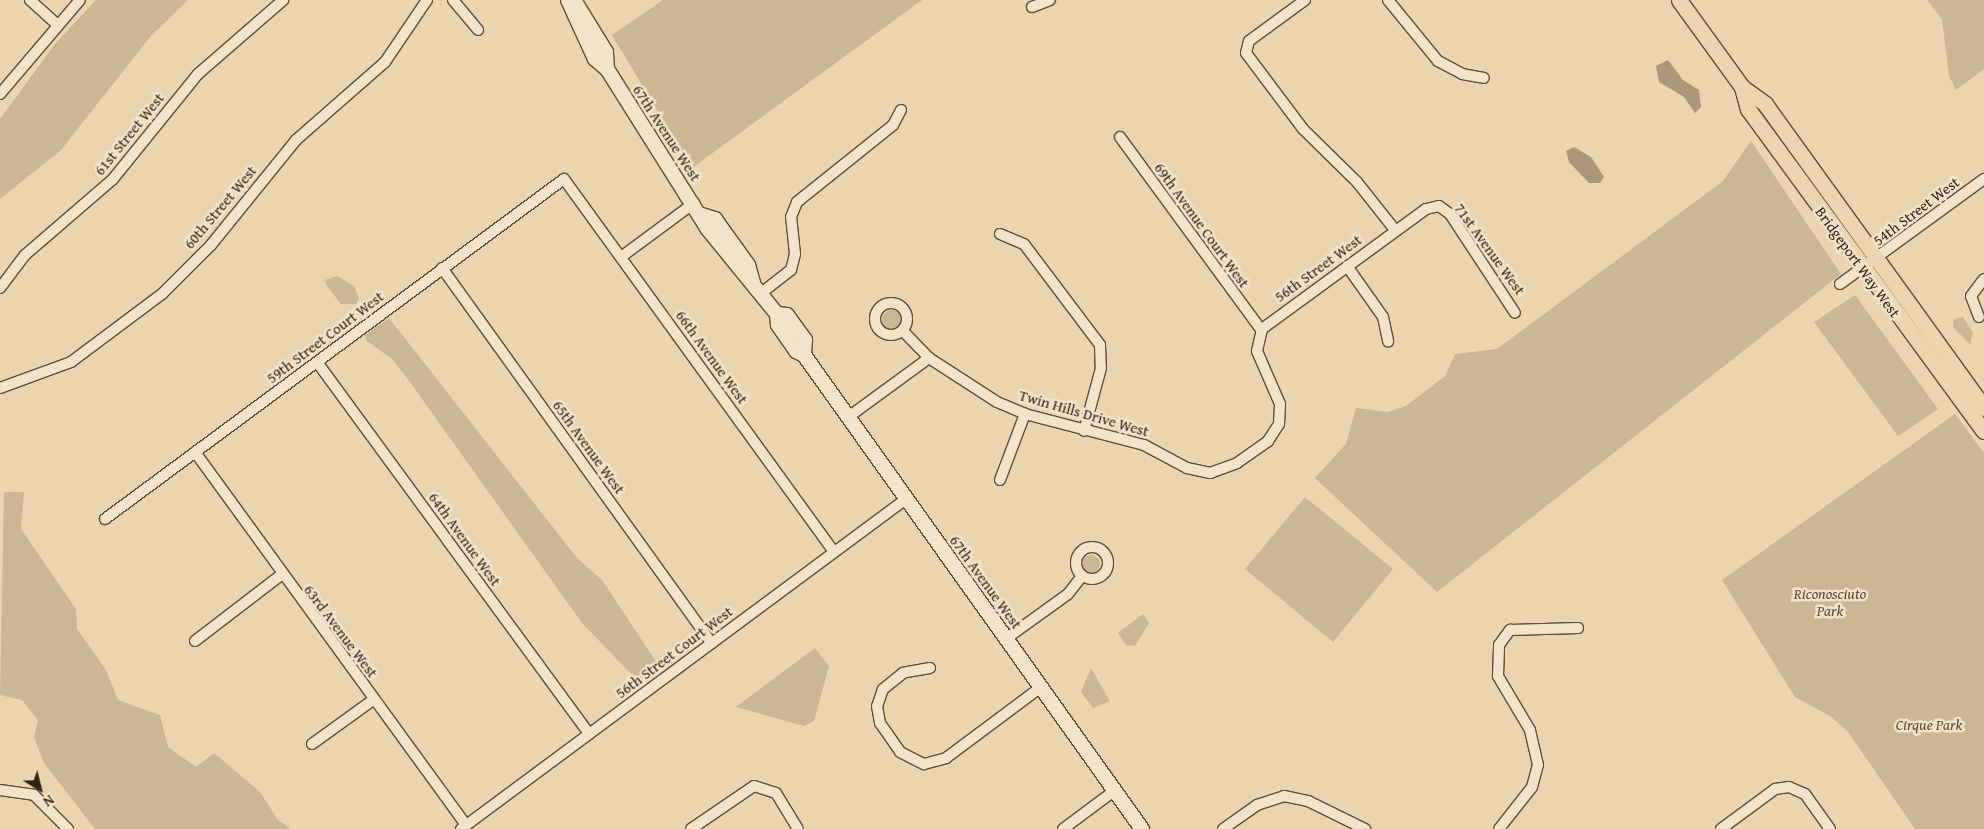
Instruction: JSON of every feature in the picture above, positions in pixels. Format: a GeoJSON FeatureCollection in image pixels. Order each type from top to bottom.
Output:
{"type":"FeatureCollection","features":[{"type":"Feature","properties":{"kind":"main road","name":"Bridgeport Way West"},"geometry":{"type":"LineString","coordinates":[[1679,0],[1742,87],[1765,104],[1984,408]]}},
{"type":"Feature","properties":{"kind":"main road","name":"Bridgeport Way West"},"geometry":{"type":"LineString","coordinates":[[1742,87],[1748,109],[1863,269],[1984,431]]}},
{"type":"Feature","properties":{"kind":"street"},"geometry":{"type":"LineString","coordinates":[[30,0],[58,25]]}},
{"type":"Feature","properties":{"kind":"street"},"geometry":{"type":"LineString","coordinates":[[0,94],[80,0]]}},
{"type":"Feature","properties":{"kind":"street","name":"61st Street West"},"geometry":{"type":"LineString","coordinates":[[0,288],[25,255],[113,179],[204,68],[283,0]]}},
{"type":"Feature","properties":{"kind":"street","name":"60th Street West"},"geometry":{"type":"LineString","coordinates":[[0,388],[70,362],[162,294],[211,245],[296,140],[385,62],[427,0]]}},
{"type":"Feature","properties":{"kind":"street"},"geometry":{"type":"LineString","coordinates":[[453,0],[478,30]]}},
{"type":"Feature","properties":{"kind":"street","name":"67th Avenue West"},"geometry":{"type":"LineString","coordinates":[[568,0],[595,59],[607,68],[702,215],[715,220],[748,265],[756,289],[777,314],[778,325],[804,355],[1142,829]]}},
{"type":"Feature","properties":{"kind":"street","name":"67th Avenue West"},"geometry":{"type":"LineString","coordinates":[[574,0],[606,52],[607,68]]}},
{"type":"Feature","properties":{"kind":"street"},"geometry":{"type":"LineString","coordinates":[[1032,7],[1050,0]]}},
{"type":"Feature","properties":{"kind":"street"},"geometry":{"type":"LineString","coordinates":[[1305,0],[1245,49],[1321,150],[1357,182],[1395,230]]}},
{"type":"Feature","properties":{"kind":"street"},"geometry":{"type":"LineString","coordinates":[[1388,0],[1438,61],[1462,74],[1484,78]]}},
{"type":"Feature","properties":{"kind":"street"},"geometry":{"type":"LineString","coordinates":[[756,289],[791,270],[795,254],[791,217],[796,202],[893,125],[901,110]]}},
{"type":"Feature","properties":{"kind":"street","name":"69th Avenue Court West"},"geometry":{"type":"LineString","coordinates":[[1120,137],[1261,330]]}},
{"type":"Feature","properties":{"kind":"street","name":"66th Avenue West"},"geometry":{"type":"LineString","coordinates":[[564,179],[834,552]]}},
{"type":"Feature","properties":{"kind":"street","name":"59th Street Court West"},"geometry":{"type":"LineString","coordinates":[[105,519],[564,179]]}},
{"type":"Feature","properties":{"kind":"street","name":"54th Street West"},"geometry":{"type":"LineString","coordinates":[[1840,284],[1984,179]]}},
{"type":"Feature","properties":{"kind":"street"},"geometry":{"type":"LineString","coordinates":[[621,256],[694,203]]}},
{"type":"Feature","properties":{"kind":"street","name":"56th Street West"},"geometry":{"type":"LineString","coordinates":[[1261,330],[1395,230],[1436,206]]}},
{"type":"Feature","properties":{"kind":"street","name":"71st Avenue West"},"geometry":{"type":"LineString","coordinates":[[1436,206],[1452,217],[1515,313]]}},
{"type":"Feature","properties":{"kind":"street"},"geometry":{"type":"LineString","coordinates":[[1000,234],[1024,244],[1100,345],[1101,368],[1084,431]]}},
{"type":"Feature","properties":{"kind":"street"},"geometry":{"type":"LineString","coordinates":[[1347,266],[1383,317],[1388,341]]}},
{"type":"Feature","properties":{"kind":"street","name":"65th Avenue West"},"geometry":{"type":"LineString","coordinates":[[442,268],[711,643]]}},
{"type":"Feature","properties":{"kind":"street"},"geometry":{"type":"LineString","coordinates":[[1979,317],[1971,296],[1984,279]]}},
{"type":"Feature","properties":{"kind":"street","name":"Twin Hills Drive West"},"geometry":{"type":"LineString","coordinates":[[903,331],[930,358],[978,391],[1025,414],[1084,431],[1144,445],[1192,471],[1210,473],[1231,467],[1271,437],[1280,419],[1278,400],[1257,351],[1261,330]]}},
{"type":"Feature","properties":{"kind":"street"},"geometry":{"type":"LineString","coordinates":[[848,418],[930,358]]}},
{"type":"Feature","properties":{"kind":"street","name":"64th Avenue West"},"geometry":{"type":"LineString","coordinates":[[317,362],[590,734]]}},
{"type":"Feature","properties":{"kind":"street"},"geometry":{"type":"LineString","coordinates":[[1000,480],[1025,414]]}},
{"type":"Feature","properties":{"kind":"street","name":"63rd Avenue West"},"geometry":{"type":"LineString","coordinates":[[195,452],[281,575],[374,700],[463,827]]}},
{"type":"Feature","properties":{"kind":"street","name":"56th Street Court West"},"geometry":{"type":"LineString","coordinates":[[463,827],[906,499]]}},
{"type":"Feature","properties":{"kind":"street"},"geometry":{"type":"LineString","coordinates":[[195,640],[281,575]]}},
{"type":"Feature","properties":{"kind":"street"},"geometry":{"type":"LineString","coordinates":[[1006,638],[1068,594],[1082,576]]}},
{"type":"Feature","properties":{"kind":"street"},"geometry":{"type":"LineString","coordinates":[[1499,829],[1532,787],[1538,765],[1530,730],[1498,676],[1499,645],[1510,630],[1578,628]]}},
{"type":"Feature","properties":{"kind":"street"},"geometry":{"type":"LineString","coordinates":[[930,668],[903,672],[883,689],[877,706],[880,723],[900,752],[924,764],[946,758],[1040,688]]}},
{"type":"Feature","properties":{"kind":"street"},"geometry":{"type":"LineString","coordinates":[[312,744],[374,700]]}},
{"type":"Feature","properties":{"kind":"street"},"geometry":{"type":"LineString","coordinates":[[692,829],[747,789],[764,786],[776,793],[798,829]]}},
{"type":"Feature","properties":{"kind":"street"},"geometry":{"type":"LineString","coordinates":[[1721,829],[1772,791],[1789,787],[1805,794],[1830,829]]}},
{"type":"Feature","properties":{"kind":"street"},"geometry":{"type":"LineString","coordinates":[[0,790],[34,795],[68,829]]}},
{"type":"Feature","properties":{"kind":"street"},"geometry":{"type":"LineString","coordinates":[[1063,829],[1114,792]]}},
{"type":"Feature","properties":{"kind":"street"},"geometry":{"type":"LineString","coordinates":[[1223,829],[1258,805],[1284,796],[1308,801],[1366,829]]}},
{"type":"Feature","properties":{"kind":"green space"},"geometry":{"type":"Polygon","coordinates":[[[96,0],[188,0],[150,37],[61,150],[0,199],[0,119],[55,44],[96,0]]]}},
{"type":"Feature","properties":{"kind":"green space"},"geometry":{"type":"Polygon","coordinates":[[[663,0],[922,0],[692,168],[612,35],[663,0]]]}},
{"type":"Feature","properties":{"kind":"green space"},"geometry":{"type":"Polygon","coordinates":[[[1927,0],[1984,0],[1984,69],[1956,90],[1949,76],[1942,19],[1927,0]]]}},
{"type":"Feature","properties":{"kind":"green space"},"geometry":{"type":"Polygon","coordinates":[[[1751,141],[1841,274],[1437,592],[1315,478],[1346,444],[1356,408],[1388,412],[1406,406],[1445,376],[1455,354],[1497,349],[1723,181],[1751,141]]]}},
{"type":"Feature","properties":{"kind":"green space"},"geometry":{"type":"Polygon","coordinates":[[[337,276],[354,286],[359,298],[356,304],[341,304],[326,285],[325,280],[337,276]]]}},
{"type":"Feature","properties":{"kind":"green space"},"geometry":{"type":"Polygon","coordinates":[[[1855,295],[1938,409],[1898,436],[1814,322],[1855,295]]]}},
{"type":"Feature","properties":{"kind":"green space"},"geometry":{"type":"Polygon","coordinates":[[[888,310],[896,310],[902,316],[902,324],[896,330],[888,330],[882,324],[882,316],[888,310]]]}},
{"type":"Feature","properties":{"kind":"green space"},"geometry":{"type":"Polygon","coordinates":[[[1963,317],[1973,333],[1970,344],[1953,327],[1954,319],[1963,317]]]}},
{"type":"Feature","properties":{"kind":"green space"},"geometry":{"type":"Polygon","coordinates":[[[389,318],[577,558],[602,580],[661,669],[640,683],[582,623],[407,378],[392,359],[367,341],[365,335],[389,318]]]}},
{"type":"Feature","properties":{"kind":"green space","name":"Riconosciuto Park"},"geometry":{"type":"Polygon","coordinates":[[[1955,414],[1984,453],[1984,829],[1915,829],[1848,732],[1830,716],[1795,697],[1722,580],[1955,414]]]}},
{"type":"Feature","properties":{"kind":"green space"},"geometry":{"type":"Polygon","coordinates":[[[4,492],[24,492],[21,529],[76,609],[77,629],[106,670],[118,700],[160,715],[168,747],[196,767],[214,753],[260,792],[278,820],[291,829],[95,829],[44,763],[34,737],[38,720],[22,700],[0,695],[4,492]]]}},
{"type":"Feature","properties":{"kind":"green space"},"geometry":{"type":"Polygon","coordinates":[[[1305,497],[1393,569],[1333,642],[1245,569],[1305,497]]]}},
{"type":"Feature","properties":{"kind":"green space"},"geometry":{"type":"Polygon","coordinates":[[[1091,555],[1098,557],[1100,564],[1098,571],[1091,573],[1084,571],[1082,564],[1084,557],[1091,555]]]}},
{"type":"Feature","properties":{"kind":"green space"},"geometry":{"type":"Polygon","coordinates":[[[1143,614],[1149,623],[1135,646],[1126,645],[1118,633],[1143,614]]]}},
{"type":"Feature","properties":{"kind":"green space"},"geometry":{"type":"Polygon","coordinates":[[[815,648],[829,666],[814,721],[804,726],[736,707],[815,648]]]}},
{"type":"Feature","properties":{"kind":"green space"},"geometry":{"type":"Polygon","coordinates":[[[1091,668],[1110,701],[1093,708],[1081,692],[1091,668]]]}},
{"type":"Feature","properties":{"kind":"shaded area"},"geometry":{"type":"Polygon","coordinates":[[[1668,60],[1683,80],[1699,90],[1701,107],[1695,113],[1684,97],[1659,82],[1656,66],[1668,60]]]}},
{"type":"Feature","properties":{"kind":"shaded area"},"geometry":{"type":"Polygon","coordinates":[[[1574,147],[1591,157],[1604,177],[1600,183],[1589,183],[1569,162],[1566,151],[1574,147]]]}},
{"type":"Feature","properties":{"kind":"park label","name":"Cirque Park"},"geometry":{"type":"Point","coordinates":[1929,725]}}]}
